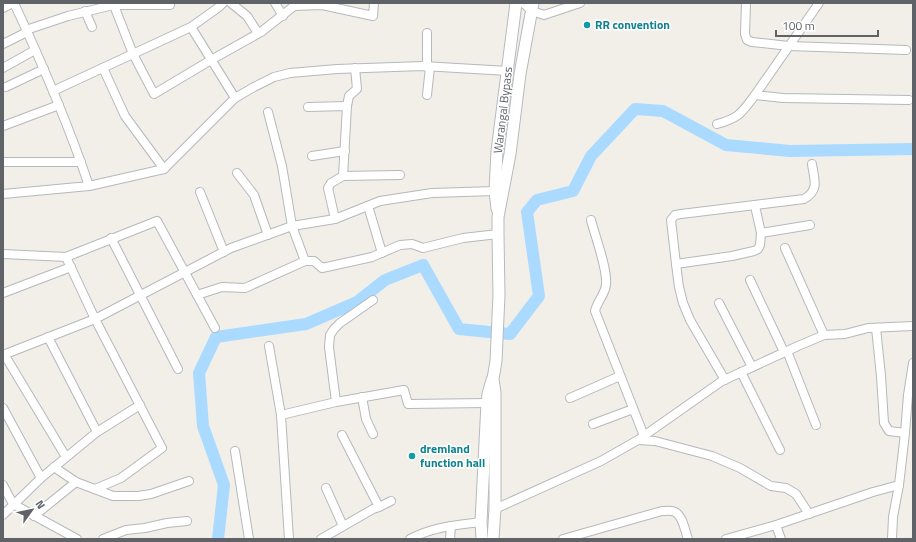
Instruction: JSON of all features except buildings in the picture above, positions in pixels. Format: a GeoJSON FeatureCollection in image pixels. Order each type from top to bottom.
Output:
{"type":"FeatureCollection","features":[{"type":"Feature","properties":{"kind":"main road","name":"Warangal Bypass"},"geometry":{"type":"LineString","coordinates":[[498,218],[494,191],[498,137],[516,3]]}},
{"type":"Feature","properties":{"kind":"main road"},"geometry":{"type":"LineString","coordinates":[[482,539],[481,522],[487,403],[496,361],[499,295],[498,218],[510,154],[520,74],[533,7]]}},
{"type":"Feature","properties":{"kind":"main road"},"geometry":{"type":"LineString","coordinates":[[492,379],[496,393],[495,509],[493,539]]}},
{"type":"Feature","properties":{"kind":"street"},"geometry":{"type":"LineString","coordinates":[[3,8],[14,3],[53,90],[89,186]]}},
{"type":"Feature","properties":{"kind":"street"},"geometry":{"type":"LineString","coordinates":[[53,90],[191,27],[223,3]]}},
{"type":"Feature","properties":{"kind":"street"},"geometry":{"type":"LineString","coordinates":[[231,3],[247,16],[258,34]]}},
{"type":"Feature","properties":{"kind":"street"},"geometry":{"type":"LineString","coordinates":[[275,3],[283,16]]}},
{"type":"Feature","properties":{"kind":"street"},"geometry":{"type":"LineString","coordinates":[[113,4],[133,54],[154,94],[258,34],[294,6],[322,4],[373,16],[374,3]]}},
{"type":"Feature","properties":{"kind":"street"},"geometry":{"type":"LineString","coordinates":[[523,3],[533,7],[544,15],[580,3]]}},
{"type":"Feature","properties":{"kind":"street"},"geometry":{"type":"LineString","coordinates":[[746,3],[745,34],[747,40],[752,42],[788,46],[906,50]]}},
{"type":"Feature","properties":{"kind":"street"},"geometry":{"type":"LineString","coordinates":[[717,124],[730,121],[740,114],[755,95],[819,3]]}},
{"type":"Feature","properties":{"kind":"street"},"geometry":{"type":"LineString","coordinates":[[3,44],[27,31],[85,11],[113,4],[170,5]]}},
{"type":"Feature","properties":{"kind":"street"},"geometry":{"type":"LineString","coordinates":[[85,11],[92,27]]}},
{"type":"Feature","properties":{"kind":"street"},"geometry":{"type":"LineString","coordinates":[[191,27],[235,98]]}},
{"type":"Feature","properties":{"kind":"street"},"geometry":{"type":"LineString","coordinates":[[427,95],[429,67],[428,33]]}},
{"type":"Feature","properties":{"kind":"street"},"geometry":{"type":"LineString","coordinates":[[3,68],[35,50]]}},
{"type":"Feature","properties":{"kind":"street"},"geometry":{"type":"LineString","coordinates":[[3,194],[89,186],[164,169],[235,98],[274,77],[290,73],[390,67],[429,67],[508,71]]}},
{"type":"Feature","properties":{"kind":"street"},"geometry":{"type":"LineString","coordinates":[[102,68],[124,116],[164,169]]}},
{"type":"Feature","properties":{"kind":"street"},"geometry":{"type":"LineString","coordinates":[[343,176],[347,106],[349,96],[358,89],[354,68]]}},
{"type":"Feature","properties":{"kind":"street"},"geometry":{"type":"LineString","coordinates":[[6,87],[44,69]]}},
{"type":"Feature","properties":{"kind":"street"},"geometry":{"type":"LineString","coordinates":[[755,95],[783,98],[909,100]]}},
{"type":"Feature","properties":{"kind":"street"},"geometry":{"type":"LineString","coordinates":[[3,126],[59,105]]}},
{"type":"Feature","properties":{"kind":"street"},"geometry":{"type":"LineString","coordinates":[[308,107],[347,106]]}},
{"type":"Feature","properties":{"kind":"street"},"geometry":{"type":"LineString","coordinates":[[268,112],[282,166],[292,226],[306,261]]}},
{"type":"Feature","properties":{"kind":"street"},"geometry":{"type":"LineString","coordinates":[[312,156],[345,151]]}},
{"type":"Feature","properties":{"kind":"street"},"geometry":{"type":"LineString","coordinates":[[3,162],[81,162]]}},
{"type":"Feature","properties":{"kind":"street"},"geometry":{"type":"LineString","coordinates":[[725,380],[690,320],[683,303],[679,287],[671,220],[673,217],[681,214],[804,199],[813,193],[815,187],[812,164]]}},
{"type":"Feature","properties":{"kind":"street"},"geometry":{"type":"LineString","coordinates":[[237,173],[254,195],[268,235]]}},
{"type":"Feature","properties":{"kind":"street"},"geometry":{"type":"LineString","coordinates":[[335,219],[328,188],[331,183],[343,176],[400,175]]}},
{"type":"Feature","properties":{"kind":"street"},"geometry":{"type":"LineString","coordinates":[[66,457],[4,354],[95,319],[224,252],[292,226],[335,219],[380,201],[432,193],[494,191]]}},
{"type":"Feature","properties":{"kind":"street"},"geometry":{"type":"LineString","coordinates":[[200,192],[224,252]]}},
{"type":"Feature","properties":{"kind":"street"},"geometry":{"type":"LineString","coordinates":[[368,206],[382,252]]}},
{"type":"Feature","properties":{"kind":"street"},"geometry":{"type":"LineString","coordinates":[[676,264],[754,251],[760,245],[761,233],[754,206]]}},
{"type":"Feature","properties":{"kind":"street"},"geometry":{"type":"LineString","coordinates":[[591,220],[607,283],[597,305],[596,311],[633,408],[641,438]]}},
{"type":"Feature","properties":{"kind":"street"},"geometry":{"type":"LineString","coordinates":[[3,254],[66,257],[157,221],[215,328]]}},
{"type":"Feature","properties":{"kind":"street"},"geometry":{"type":"LineString","coordinates":[[761,233],[810,226]]}},
{"type":"Feature","properties":{"kind":"street"},"geometry":{"type":"LineString","coordinates":[[197,295],[222,288],[245,288],[306,261],[314,261],[322,268],[372,257],[400,245],[412,244],[423,248],[463,238],[498,234]]}},
{"type":"Feature","properties":{"kind":"street"},"geometry":{"type":"LineString","coordinates":[[111,238],[178,369]]}},
{"type":"Feature","properties":{"kind":"street"},"geometry":{"type":"LineString","coordinates":[[785,248],[824,335]]}},
{"type":"Feature","properties":{"kind":"street"},"geometry":{"type":"LineString","coordinates":[[66,257],[95,319],[162,448],[121,478],[95,489]]}},
{"type":"Feature","properties":{"kind":"street"},"geometry":{"type":"LineString","coordinates":[[3,294],[71,267]]}},
{"type":"Feature","properties":{"kind":"street"},"geometry":{"type":"LineString","coordinates":[[750,280],[785,352],[816,425]]}},
{"type":"Feature","properties":{"kind":"street"},"geometry":{"type":"LineString","coordinates":[[336,402],[329,347],[330,335],[334,328],[372,300]]}},
{"type":"Feature","properties":{"kind":"street"},"geometry":{"type":"LineString","coordinates":[[719,303],[752,367]]}},
{"type":"Feature","properties":{"kind":"street"},"geometry":{"type":"LineString","coordinates":[[495,509],[601,461],[641,438],[725,380],[785,352],[824,335],[845,334],[868,328],[913,326]]}},
{"type":"Feature","properties":{"kind":"street"},"geometry":{"type":"LineString","coordinates":[[876,328],[884,423],[889,431],[905,433]]}},
{"type":"Feature","properties":{"kind":"street"},"geometry":{"type":"LineString","coordinates":[[48,337],[97,432]]}},
{"type":"Feature","properties":{"kind":"street"},"geometry":{"type":"LineString","coordinates":[[269,346],[282,414],[289,539]]}},
{"type":"Feature","properties":{"kind":"street"},"geometry":{"type":"LineString","coordinates":[[892,539],[893,517],[899,485],[908,395],[913,363]]}},
{"type":"Feature","properties":{"kind":"street"},"geometry":{"type":"LineString","coordinates":[[741,372],[780,450]]}},
{"type":"Feature","properties":{"kind":"street"},"geometry":{"type":"LineString","coordinates":[[570,398],[620,376]]}},
{"type":"Feature","properties":{"kind":"street"},"geometry":{"type":"LineString","coordinates":[[282,414],[336,402],[404,390],[408,404],[487,403]]}},
{"type":"Feature","properties":{"kind":"street"},"geometry":{"type":"LineString","coordinates":[[362,397],[366,419],[372,434]]}},
{"type":"Feature","properties":{"kind":"street"},"geometry":{"type":"LineString","coordinates":[[3,515],[41,478],[97,432],[140,406]]}},
{"type":"Feature","properties":{"kind":"street"},"geometry":{"type":"LineString","coordinates":[[3,408],[6,421],[41,478]]}},
{"type":"Feature","properties":{"kind":"street"},"geometry":{"type":"LineString","coordinates":[[593,424],[633,408]]}},
{"type":"Feature","properties":{"kind":"street"},"geometry":{"type":"LineString","coordinates":[[342,435],[379,507]]}},
{"type":"Feature","properties":{"kind":"street"},"geometry":{"type":"LineString","coordinates":[[641,438],[712,456],[740,468],[771,486],[786,488],[796,494],[809,514]]}},
{"type":"Feature","properties":{"kind":"street"},"geometry":{"type":"LineString","coordinates":[[235,451],[249,539]]}},
{"type":"Feature","properties":{"kind":"street"},"geometry":{"type":"LineString","coordinates":[[54,467],[76,482],[113,496],[138,496],[151,494],[189,481]]}},
{"type":"Feature","properties":{"kind":"street"},"geometry":{"type":"LineString","coordinates":[[34,516],[76,482]]}},
{"type":"Feature","properties":{"kind":"street"},"geometry":{"type":"LineString","coordinates":[[3,485],[13,504],[77,539]]}},
{"type":"Feature","properties":{"kind":"street"},"geometry":{"type":"LineString","coordinates":[[728,539],[899,485]]}},
{"type":"Feature","properties":{"kind":"street"},"geometry":{"type":"LineString","coordinates":[[326,488],[343,526]]}},
{"type":"Feature","properties":{"kind":"street"},"geometry":{"type":"LineString","coordinates":[[321,539],[373,509],[391,501]]}},
{"type":"Feature","properties":{"kind":"street"},"geometry":{"type":"LineString","coordinates":[[563,539],[662,511],[675,512],[680,518],[688,539]]}},
{"type":"Feature","properties":{"kind":"street"},"geometry":{"type":"LineString","coordinates":[[103,539],[126,530],[186,521]]}},
{"type":"Feature","properties":{"kind":"street"},"geometry":{"type":"LineString","coordinates":[[410,539],[418,534],[451,526],[481,522]]}},
{"type":"Feature","properties":{"kind":"street"},"geometry":{"type":"LineString","coordinates":[[776,525],[781,539]]}},
{"type":"Feature","properties":{"kind":"street"},"geometry":{"type":"LineString","coordinates":[[450,539],[451,526]]}},
{"type":"Feature","properties":{"kind":"waterway"},"geometry":{"type":"LineString","coordinates":[[218,539],[224,485],[203,426],[199,373],[216,337],[306,324],[357,302],[385,280],[423,265],[459,329],[510,334],[539,296],[527,212],[537,200],[573,191],[591,156],[635,109],[663,111],[726,145],[790,151],[913,149]]}},
{"type":"Feature","properties":{"kind":"place","name":"RR convention"},"geometry":{"type":"Point","coordinates":[587,25]}},
{"type":"Feature","properties":{"kind":"place","name":"dremland function hall"},"geometry":{"type":"Point","coordinates":[412,456]}}]}
